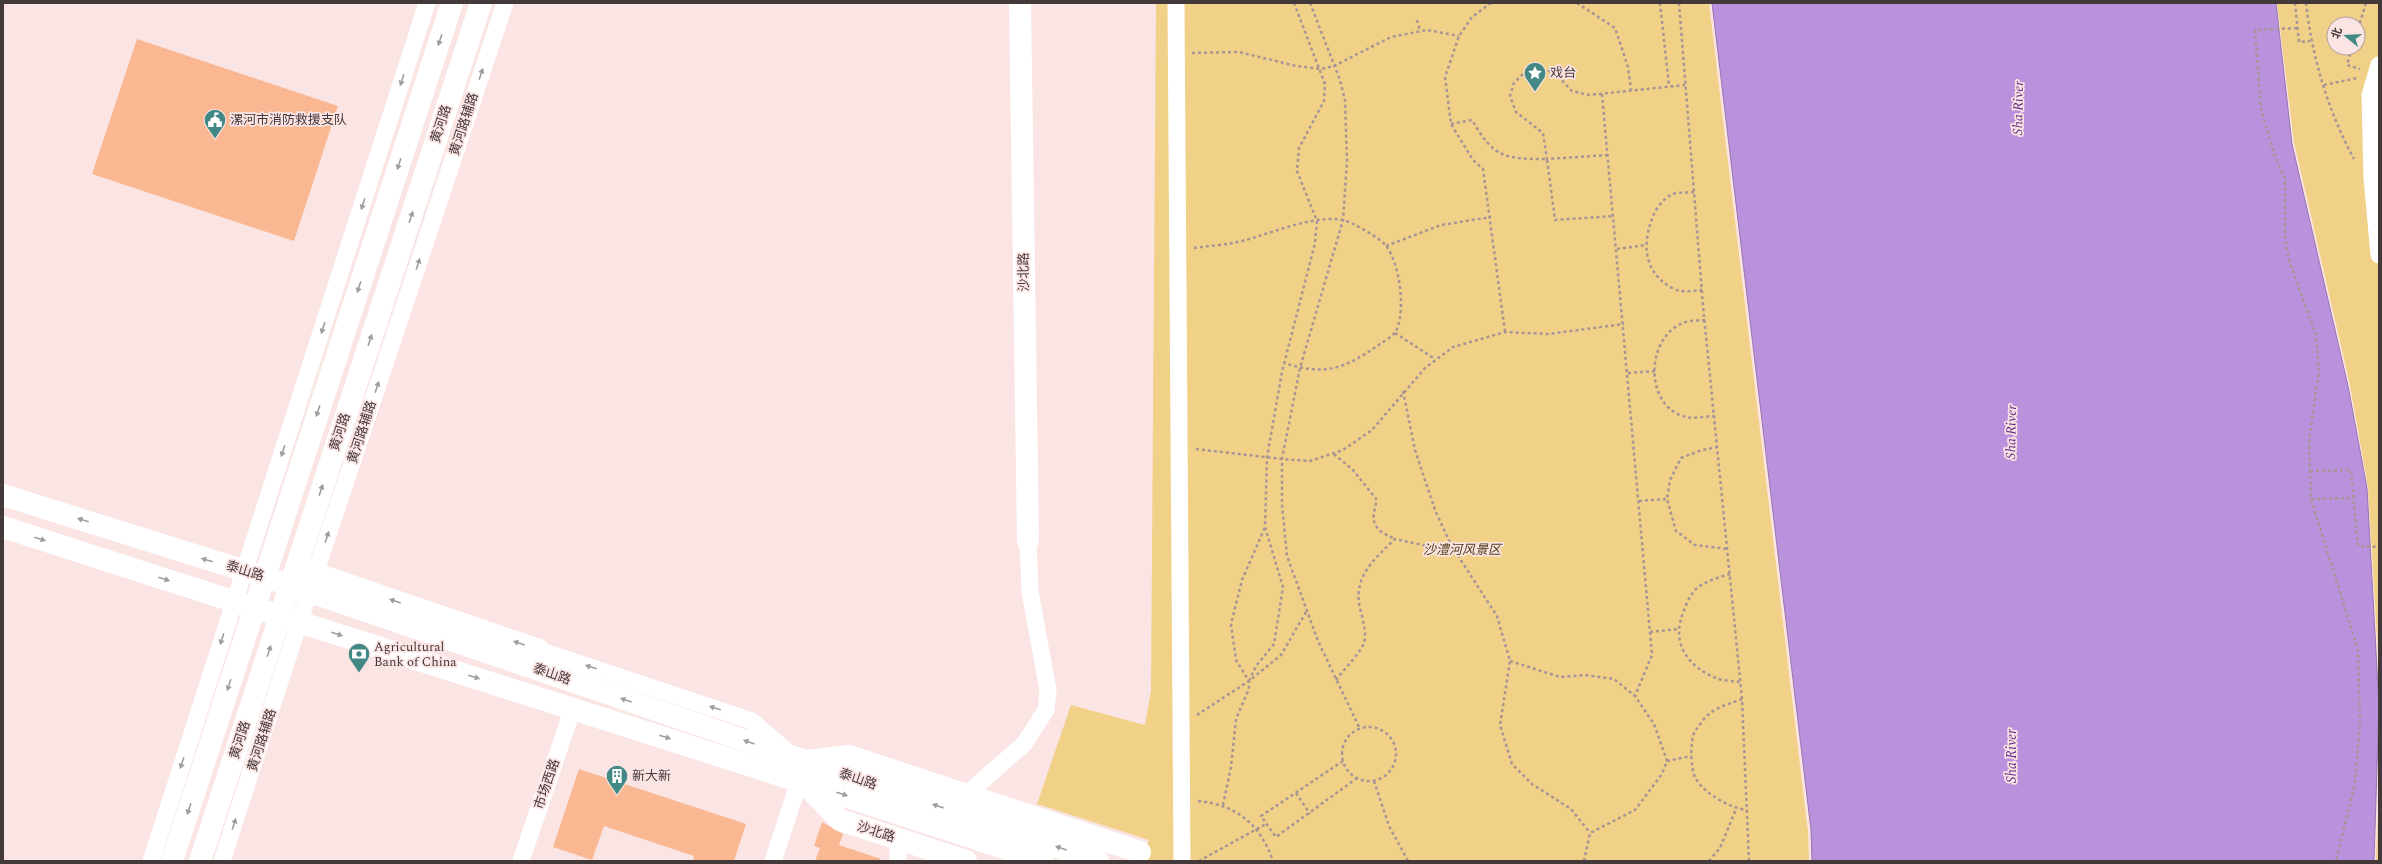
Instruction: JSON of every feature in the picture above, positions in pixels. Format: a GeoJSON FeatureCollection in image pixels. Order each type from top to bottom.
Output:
{"type":"FeatureCollection","features":[{"type":"Feature","properties":{"kind":"main road","name":"黄河路"},"geometry":{"type":"LineString","coordinates":[[172,861],[254,574],[452,3]]}},
{"type":"Feature","properties":{"kind":"main road","name":"黄河路"},"geometry":{"type":"LineString","coordinates":[[200,861],[290,620],[481,3]]}},
{"type":"Feature","properties":{"kind":"main road","name":"沙北路"},"geometry":{"type":"LineString","coordinates":[[1020,3],[1028,541]]}},
{"type":"Feature","properties":{"kind":"main road","name":"泰山路"},"geometry":{"type":"LineString","coordinates":[[3,495],[254,574],[302,580],[800,766],[1044,861]]}},
{"type":"Feature","properties":{"kind":"main road","name":"泰山路"},"geometry":{"type":"LineString","coordinates":[[3,527],[290,620],[572,708],[800,766],[1098,861]]}},
{"type":"Feature","properties":{"kind":"main road"},"geometry":{"type":"LineString","coordinates":[[302,580],[539,650],[556,676]]}},
{"type":"Feature","properties":{"kind":"main road"},"geometry":{"type":"LineString","coordinates":[[800,766],[849,756],[1140,852]]}},
{"type":"Feature","properties":{"kind":"main road","name":"沙北路"},"geometry":{"type":"LineString","coordinates":[[800,766],[840,820],[966,861]]}},
{"type":"Feature","properties":{"kind":"street"},"geometry":{"type":"LineString","coordinates":[[254,574],[427,3]]}},
{"type":"Feature","properties":{"kind":"street","name":"黄河路辅路"},"geometry":{"type":"LineString","coordinates":[[302,580],[505,3]]}},
{"type":"Feature","properties":{"kind":"street"},"geometry":{"type":"LineString","coordinates":[[1176,3],[1182,861]]}},
{"type":"Feature","properties":{"kind":"street"},"geometry":{"type":"LineString","coordinates":[[2377,73],[2370,96],[2372,178],[2379,255]]}},
{"type":"Feature","properties":{"kind":"street"},"geometry":{"type":"LineString","coordinates":[[966,794],[1024,744],[1046,710],[1048,690],[1030,592],[1028,541]]}},
{"type":"Feature","properties":{"kind":"street"},"geometry":{"type":"LineString","coordinates":[[151,861],[244,605]]}},
{"type":"Feature","properties":{"kind":"street","name":"黄河路辅路"},"geometry":{"type":"LineString","coordinates":[[222,861],[290,620]]}},
{"type":"Feature","properties":{"kind":"street"},"geometry":{"type":"LineString","coordinates":[[539,650],[752,721],[800,766],[773,861]]}},
{"type":"Feature","properties":{"kind":"street","name":"市场西路"},"geometry":{"type":"LineString","coordinates":[[521,861],[572,708]]}},
{"type":"Feature","properties":{"kind":"street"},"geometry":{"type":"LineString","coordinates":[[898,840],[898,861]]}},
{"type":"Feature","properties":{"kind":"path"},"geometry":{"type":"LineString","coordinates":[[1222,805],[1231,767],[1236,719],[1248,689],[1249,681],[1256,666],[1274,644],[1283,587],[1265,527],[1267,457],[1284,363],[1315,243],[1317,221],[1297,171],[1299,148],[1324,101],[1325,84],[1321,69],[1294,3]]}},
{"type":"Feature","properties":{"kind":"path"},"geometry":{"type":"LineString","coordinates":[[1310,3],[1345,100],[1346,162],[1342,220],[1300,368],[1282,459],[1282,505],[1287,556],[1306,612],[1336,680],[1360,729]]}},
{"type":"Feature","properties":{"kind":"path"},"geometry":{"type":"LineString","coordinates":[[1491,3],[1472,18],[1460,36],[1445,76],[1451,124],[1473,160],[1483,169],[1491,217],[1505,332]]}},
{"type":"Feature","properties":{"kind":"path"},"geometry":{"type":"LineString","coordinates":[[1577,3],[1615,28],[1628,67],[1631,90]]}},
{"type":"Feature","properties":{"kind":"path"},"geometry":{"type":"LineString","coordinates":[[1660,3],[1669,86]]}},
{"type":"Feature","properties":{"kind":"path"},"geometry":{"type":"LineString","coordinates":[[1679,3],[1702,290],[1742,699],[1749,861]]}},
{"type":"Feature","properties":{"kind":"path"},"geometry":{"type":"LineString","coordinates":[[2295,3],[2299,42],[2310,41]]}},
{"type":"Feature","properties":{"kind":"path"},"geometry":{"type":"LineString","coordinates":[[2306,3],[2310,41],[2338,130],[2356,162]]}},
{"type":"Feature","properties":{"kind":"path"},"geometry":{"type":"LineString","coordinates":[[2362,16],[2366,3]]}},
{"type":"Feature","properties":{"kind":"path"},"geometry":{"type":"LineString","coordinates":[[1417,20],[1420,31]]}},
{"type":"Feature","properties":{"kind":"path"},"geometry":{"type":"LineString","coordinates":[[2297,28],[2254,30],[2261,110],[2274,156],[2285,179],[2285,238],[2289,260],[2316,335],[2319,371],[2308,440],[2311,499],[2358,650],[2360,724],[2355,783],[2336,861]]}},
{"type":"Feature","properties":{"kind":"path"},"geometry":{"type":"LineString","coordinates":[[1176,54],[1239,52],[1296,66],[1321,69],[1334,66],[1391,37],[1427,30],[1460,36]]}},
{"type":"Feature","properties":{"kind":"path"},"geometry":{"type":"LineString","coordinates":[[2350,56],[2347,65],[2377,73]]}},
{"type":"Feature","properties":{"kind":"path"},"geometry":{"type":"LineString","coordinates":[[1614,216],[1555,220],[1542,133],[1516,112],[1510,96],[1514,83],[1527,70],[1534,68],[1554,72],[1572,91],[1589,95],[1685,85]]}},
{"type":"Feature","properties":{"kind":"path"},"geometry":{"type":"LineString","coordinates":[[2324,85],[2377,73]]}},
{"type":"Feature","properties":{"kind":"path"},"geometry":{"type":"LineString","coordinates":[[1602,94],[1624,324],[1652,655],[1635,696]]}},
{"type":"Feature","properties":{"kind":"path"},"geometry":{"type":"LineString","coordinates":[[1451,124],[1472,120],[1484,142],[1502,156],[1547,159],[1608,155]]}},
{"type":"Feature","properties":{"kind":"path"},"geometry":{"type":"LineString","coordinates":[[1694,192],[1672,194],[1657,207],[1646,231],[1646,253],[1654,272],[1672,288],[1684,292],[1702,290]]}},
{"type":"Feature","properties":{"kind":"path"},"geometry":{"type":"LineString","coordinates":[[1386,246],[1441,225],[1491,217]]}},
{"type":"Feature","properties":{"kind":"path"},"geometry":{"type":"LineString","coordinates":[[1177,250],[1234,242],[1317,221],[1342,220],[1360,228],[1386,246],[1400,280],[1401,315],[1396,333],[1356,361],[1334,369],[1300,368],[1284,363]]}},
{"type":"Feature","properties":{"kind":"path"},"geometry":{"type":"LineString","coordinates":[[1617,249],[1646,245]]}},
{"type":"Feature","properties":{"kind":"path"},"geometry":{"type":"LineString","coordinates":[[1705,320],[1683,323],[1664,338],[1654,361],[1656,389],[1668,408],[1686,418],[1714,416]]}},
{"type":"Feature","properties":{"kind":"path"},"geometry":{"type":"LineString","coordinates":[[1178,447],[1282,459],[1310,460],[1343,450],[1372,430],[1403,392],[1435,359],[1453,347],[1505,332],[1548,334],[1624,324]]}},
{"type":"Feature","properties":{"kind":"path"},"geometry":{"type":"LineString","coordinates":[[1396,333],[1435,359]]}},
{"type":"Feature","properties":{"kind":"path"},"geometry":{"type":"LineString","coordinates":[[1628,373],[1655,371]]}},
{"type":"Feature","properties":{"kind":"path"},"geometry":{"type":"LineString","coordinates":[[1403,392],[1415,450],[1435,510],[1451,545],[1497,616],[1510,661],[1500,725],[1512,764],[1532,784],[1571,810],[1590,832]]}},
{"type":"Feature","properties":{"kind":"path"},"geometry":{"type":"LineString","coordinates":[[1718,447],[1702,450],[1681,458],[1670,480],[1667,499],[1676,531],[1695,545],[1728,549]]}},
{"type":"Feature","properties":{"kind":"path"},"geometry":{"type":"LineString","coordinates":[[1333,453],[1354,470],[1377,500],[1373,513],[1376,527],[1395,539],[1427,546],[1451,545]]}},
{"type":"Feature","properties":{"kind":"path"},"geometry":{"type":"LineString","coordinates":[[2310,471],[2351,470],[2358,546],[2379,547]]}},
{"type":"Feature","properties":{"kind":"path"},"geometry":{"type":"LineString","coordinates":[[2311,499],[2354,498]]}},
{"type":"Feature","properties":{"kind":"path"},"geometry":{"type":"LineString","coordinates":[[1639,501],[1667,499]]}},
{"type":"Feature","properties":{"kind":"path"},"geometry":{"type":"LineString","coordinates":[[1249,681],[1236,660],[1231,624],[1242,580],[1265,527]]}},
{"type":"Feature","properties":{"kind":"path"},"geometry":{"type":"LineString","coordinates":[[1336,680],[1364,642],[1364,624],[1357,599],[1360,581],[1378,555],[1395,539]]}},
{"type":"Feature","properties":{"kind":"path"},"geometry":{"type":"LineString","coordinates":[[1730,574],[1714,579],[1697,588],[1685,607],[1678,629],[1682,650],[1695,667],[1717,679],[1740,682]]}},
{"type":"Feature","properties":{"kind":"path"},"geometry":{"type":"LineString","coordinates":[[1181,726],[1249,681],[1281,655],[1306,612]]}},
{"type":"Feature","properties":{"kind":"path"},"geometry":{"type":"LineString","coordinates":[[1650,632],[1678,629]]}},
{"type":"Feature","properties":{"kind":"path"},"geometry":{"type":"LineString","coordinates":[[1510,661],[1560,677],[1585,675],[1614,679],[1635,696],[1654,724],[1667,761],[1662,774],[1635,810],[1590,832]]}},
{"type":"Feature","properties":{"kind":"path"},"geometry":{"type":"LineString","coordinates":[[1742,699],[1709,713],[1694,732],[1691,756],[1695,779],[1711,793],[1736,809],[1747,810]]}},
{"type":"Feature","properties":{"kind":"path"},"geometry":{"type":"LineString","coordinates":[[1376,728],[1383,731],[1392,740],[1396,751],[1396,759],[1391,770],[1382,778],[1374,781],[1357,778],[1346,768],[1343,761],[1344,745],[1353,733],[1360,729],[1376,728]]}},
{"type":"Feature","properties":{"kind":"path"},"geometry":{"type":"LineString","coordinates":[[1667,761],[1691,756]]}},
{"type":"Feature","properties":{"kind":"path"},"geometry":{"type":"LineString","coordinates":[[1343,761],[1261,816],[1276,837],[1310,814],[1357,778]]}},
{"type":"Feature","properties":{"kind":"path"},"geometry":{"type":"LineString","coordinates":[[1374,781],[1389,826],[1408,861]]}},
{"type":"Feature","properties":{"kind":"path"},"geometry":{"type":"LineString","coordinates":[[1296,793],[1310,814]]}},
{"type":"Feature","properties":{"kind":"path"},"geometry":{"type":"LineString","coordinates":[[1181,800],[1222,805],[1236,812],[1256,829],[1266,841],[1273,861]]}},
{"type":"Feature","properties":{"kind":"path"},"geometry":{"type":"LineString","coordinates":[[1709,861],[1720,848],[1736,809]]}},
{"type":"Feature","properties":{"kind":"path"},"geometry":{"type":"LineString","coordinates":[[1199,861],[1266,824]]}},
{"type":"Feature","properties":{"kind":"path"},"geometry":{"type":"LineString","coordinates":[[1584,861],[1590,832]]}},
{"type":"Feature","properties":{"kind":"green space","name":"沙澧河风景区"},"geometry":{"type":"Polygon","coordinates":[[[1156,3],[1709,3],[1808,832],[1809,861],[1141,861],[1149,840],[1037,804],[1071,705],[1145,725],[1151,691],[1156,3]]]}},
{"type":"Feature","properties":{"kind":"green space"},"geometry":{"type":"Polygon","coordinates":[[[2277,3],[2379,3],[2379,670],[2368,487],[2350,385],[2294,142],[2277,3]]]}},
{"type":"Feature","properties":{"kind":"green space"},"geometry":{"type":"Polygon","coordinates":[[[2379,790],[2379,861],[2376,861],[2379,790]]]}},
{"type":"Feature","properties":{"kind":"water","name":"Sha River"},"geometry":{"type":"Polygon","coordinates":[[[1712,3],[2276,3],[2292,144],[2348,386],[2367,488],[2379,706],[2374,861],[1812,861],[1811,830],[1712,3]]]}},
{"type":"Feature","properties":{"kind":"building","name":"漯河市消防救援支队"},"geometry":{"type":"Polygon","coordinates":[[[137,39],[338,106],[294,241],[92,174],[137,39]]]}},
{"type":"Feature","properties":{"kind":"building","name":"新大新"},"geometry":{"type":"Polygon","coordinates":[[[579,769],[746,824],[734,861],[693,861],[694,856],[604,826],[592,860],[553,847],[579,769]]]}},
{"type":"Feature","properties":{"kind":"building"},"geometry":{"type":"Polygon","coordinates":[[[822,822],[843,834],[839,845],[881,859],[880,861],[815,861],[820,848],[814,846],[822,822]]]}},
{"type":"Feature","properties":{"kind":"place","name":"戏台"},"geometry":{"type":"Point","coordinates":[1535,92]}},
{"type":"Feature","properties":{"kind":"place","name":"漯河市消防救援支队"},"geometry":{"type":"Point","coordinates":[215,140]}},
{"type":"Feature","properties":{"kind":"place","name":"Agricultural Bank of China"},"geometry":{"type":"Point","coordinates":[359,674]}},
{"type":"Feature","properties":{"kind":"place","name":"新大新"},"geometry":{"type":"Point","coordinates":[617,796]}}]}
